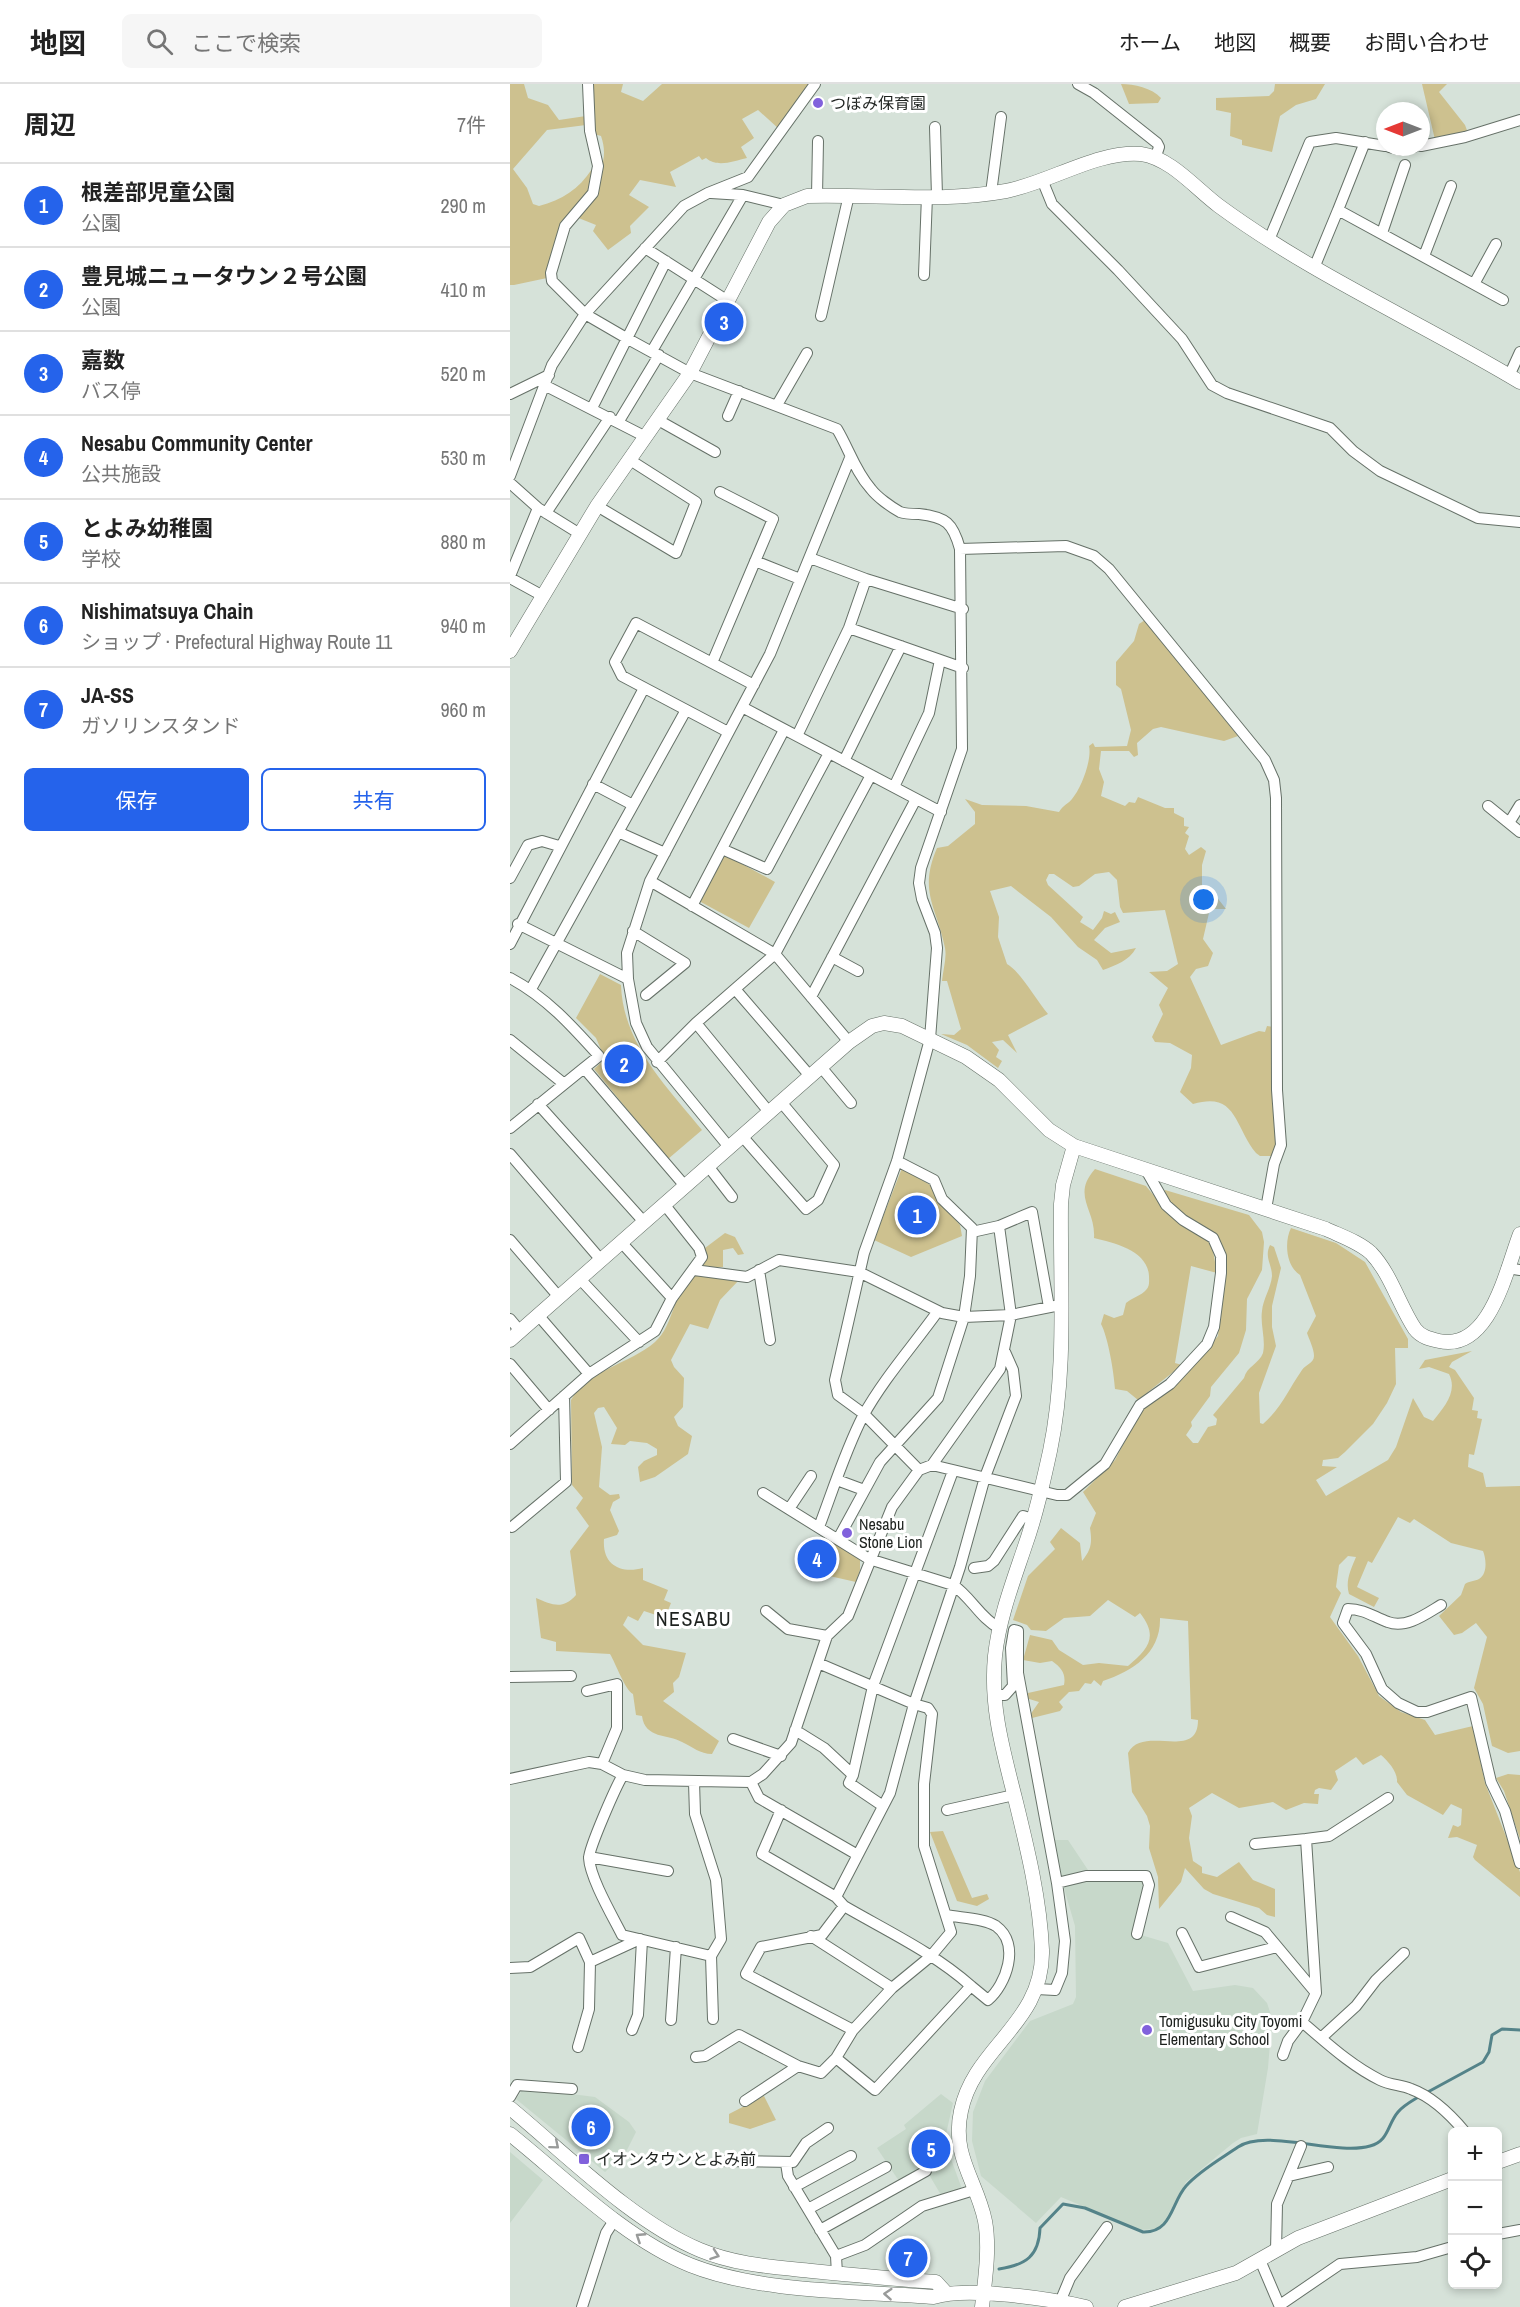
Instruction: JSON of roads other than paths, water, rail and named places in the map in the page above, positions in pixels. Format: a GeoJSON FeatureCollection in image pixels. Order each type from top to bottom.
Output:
{"type":"FeatureCollection","features":[{"type":"Feature","properties":{"kind":"street"},"geometry":{"type":"LineString","coordinates":[[588,84],[590,131],[598,166],[593,193],[565,226],[551,273],[552,281],[585,314],[690,373],[837,429],[845,442],[850,458],[871,490],[902,512],[932,516],[945,521],[955,531],[960,549],[963,609],[962,749],[921,868],[919,883],[937,948],[930,1040],[897,1161],[859,1272],[835,1380],[838,1395],[864,1414],[896,1444],[919,1470]]}},
{"type":"Feature","properties":{"kind":"street"},"geometry":{"type":"LineString","coordinates":[[510,476],[548,381],[585,314],[684,207],[708,193],[748,177],[815,84]]}},
{"type":"Feature","properties":{"kind":"street"},"geometry":{"type":"LineString","coordinates":[[1078,84],[1094,93],[1157,143],[1159,147],[1155,159]]}},
{"type":"Feature","properties":{"kind":"street"},"geometry":{"type":"LineString","coordinates":[[991,193],[1001,117]]}},
{"type":"Feature","properties":{"kind":"street"},"geometry":{"type":"LineString","coordinates":[[1430,144],[1465,137],[1520,120]]}},
{"type":"Feature","properties":{"kind":"street"},"geometry":{"type":"LineString","coordinates":[[924,275],[932,196],[935,127]]}},
{"type":"Feature","properties":{"kind":"street"},"geometry":{"type":"LineString","coordinates":[[1269,240],[1310,142],[1336,138],[1376,144]]}},
{"type":"Feature","properties":{"kind":"street"},"geometry":{"type":"LineString","coordinates":[[817,196],[818,141]]}},
{"type":"Feature","properties":{"kind":"street"},"geometry":{"type":"LineString","coordinates":[[1314,268],[1365,142]]}},
{"type":"Feature","properties":{"kind":"street"},"geometry":{"type":"LineString","coordinates":[[510,651],[597,506],[690,373],[769,222],[784,205],[807,196],[932,196],[991,193],[1043,182],[1117,156],[1142,154],[1155,159],[1269,240],[1314,268],[1515,379],[1520,352]]}},
{"type":"Feature","properties":{"kind":"street"},"geometry":{"type":"LineString","coordinates":[[1382,233],[1405,165]]}},
{"type":"Feature","properties":{"kind":"street"},"geometry":{"type":"LineString","coordinates":[[1043,182],[1052,204],[1182,339],[1212,385],[1227,393],[1330,428],[1353,451],[1380,471],[1478,518],[1520,522]]}},
{"type":"Feature","properties":{"kind":"street"},"geometry":{"type":"LineString","coordinates":[[1424,256],[1451,186]]}},
{"type":"Feature","properties":{"kind":"street"},"geometry":{"type":"LineString","coordinates":[[708,193],[743,195],[784,205]]}},
{"type":"Feature","properties":{"kind":"street"},"geometry":{"type":"LineString","coordinates":[[543,596],[510,577],[542,511],[614,419],[656,353],[694,279],[743,195]]}},
{"type":"Feature","properties":{"kind":"street"},"geometry":{"type":"LineString","coordinates":[[821,315],[849,195]]}},
{"type":"Feature","properties":{"kind":"street"},"geometry":{"type":"LineString","coordinates":[[1338,210],[1503,300]]}},
{"type":"Feature","properties":{"kind":"street"},"geometry":{"type":"LineString","coordinates":[[1474,284],[1496,244]]}},
{"type":"Feature","properties":{"kind":"street"},"geometry":{"type":"LineString","coordinates":[[645,248],[728,301]]}},
{"type":"Feature","properties":{"kind":"street"},"geometry":{"type":"LineString","coordinates":[[592,408],[666,261]]}},
{"type":"Feature","properties":{"kind":"street"},"geometry":{"type":"LineString","coordinates":[[777,405],[807,353]]}},
{"type":"Feature","properties":{"kind":"street"},"geometry":{"type":"LineString","coordinates":[[510,394],[548,381]]}},
{"type":"Feature","properties":{"kind":"street"},"geometry":{"type":"LineString","coordinates":[[548,381],[646,437]]}},
{"type":"Feature","properties":{"kind":"street"},"geometry":{"type":"LineString","coordinates":[[729,416],[739,391]]}},
{"type":"Feature","properties":{"kind":"street"},"geometry":{"type":"LineString","coordinates":[[658,420],[715,452]]}},
{"type":"Feature","properties":{"kind":"street"},"geometry":{"type":"LineString","coordinates":[[729,1148],[657,1062],[636,1023],[628,979],[627,953],[650,881],[754,685],[810,558],[850,458]]}},
{"type":"Feature","properties":{"kind":"street"},"geometry":{"type":"LineString","coordinates":[[597,506],[676,553],[696,502],[630,460]]}},
{"type":"Feature","properties":{"kind":"street"},"geometry":{"type":"LineString","coordinates":[[510,483],[542,511],[580,534]]}},
{"type":"Feature","properties":{"kind":"street"},"geometry":{"type":"LineString","coordinates":[[712,663],[773,519],[720,492]]}},
{"type":"Feature","properties":{"kind":"street"},"geometry":{"type":"LineString","coordinates":[[960,549],[1066,546],[1094,556],[1109,569],[1264,760],[1274,780],[1276,798],[1277,1090],[1281,1145],[1274,1164],[1266,1209]]}},
{"type":"Feature","properties":{"kind":"street"},"geometry":{"type":"LineString","coordinates":[[810,558],[866,579],[963,609]]}},
{"type":"Feature","properties":{"kind":"street"},"geometry":{"type":"LineString","coordinates":[[755,561],[801,579]]}},
{"type":"Feature","properties":{"kind":"street"},"geometry":{"type":"LineString","coordinates":[[797,736],[849,628],[866,579]]}},
{"type":"Feature","properties":{"kind":"street"},"geometry":{"type":"LineString","coordinates":[[728,732],[622,676],[615,662],[636,623],[754,685]]}},
{"type":"Feature","properties":{"kind":"street"},"geometry":{"type":"LineString","coordinates":[[849,628],[963,668]]}},
{"type":"Feature","properties":{"kind":"street"},"geometry":{"type":"LineString","coordinates":[[844,761],[901,646]]}},
{"type":"Feature","properties":{"kind":"street"},"geometry":{"type":"LineString","coordinates":[[894,787],[929,713],[940,660]]}},
{"type":"Feature","properties":{"kind":"street"},"geometry":{"type":"LineString","coordinates":[[510,944],[518,924],[644,688]]}},
{"type":"Feature","properties":{"kind":"street"},"geometry":{"type":"LineString","coordinates":[[742,707],[941,812]]}},
{"type":"Feature","properties":{"kind":"street"},"geometry":{"type":"LineString","coordinates":[[531,989],[686,710]]}},
{"type":"Feature","properties":{"kind":"street"},"geometry":{"type":"LineString","coordinates":[[692,906],[784,730]]}},
{"type":"Feature","properties":{"kind":"street"},"geometry":{"type":"LineString","coordinates":[[722,849],[767,869],[829,753]]}},
{"type":"Feature","properties":{"kind":"street"},"geometry":{"type":"LineString","coordinates":[[657,1062],[696,1023],[775,954],[871,776]]}},
{"type":"Feature","properties":{"kind":"street"},"geometry":{"type":"LineString","coordinates":[[593,784],[633,805]]}},
{"type":"Feature","properties":{"kind":"street"},"geometry":{"type":"LineString","coordinates":[[811,997],[916,799]]}},
{"type":"Feature","properties":{"kind":"street"},"geometry":{"type":"LineString","coordinates":[[1509,823],[1520,805]]}},
{"type":"Feature","properties":{"kind":"street"},"geometry":{"type":"LineString","coordinates":[[1488,806],[1520,831]]}},
{"type":"Feature","properties":{"kind":"street"},"geometry":{"type":"LineString","coordinates":[[618,832],[665,853]]}},
{"type":"Feature","properties":{"kind":"street"},"geometry":{"type":"LineString","coordinates":[[510,878],[528,845],[542,841],[559,846]]}},
{"type":"Feature","properties":{"kind":"street"},"geometry":{"type":"LineString","coordinates":[[650,881],[775,954],[849,1042]]}},
{"type":"Feature","properties":{"kind":"street"},"geometry":{"type":"LineString","coordinates":[[518,924],[628,979]]}},
{"type":"Feature","properties":{"kind":"street"},"geometry":{"type":"LineString","coordinates":[[633,932],[686,963],[645,995]]}},
{"type":"Feature","properties":{"kind":"street"},"geometry":{"type":"LineString","coordinates":[[832,957],[858,971]]}},
{"type":"Feature","properties":{"kind":"street"},"geometry":{"type":"LineString","coordinates":[[510,978],[531,989],[570,1023],[599,1056],[513,1121]]}},
{"type":"Feature","properties":{"kind":"street"},"geometry":{"type":"LineString","coordinates":[[735,988],[815,1071],[851,1103]]}},
{"type":"Feature","properties":{"kind":"street"},"geometry":{"type":"LineString","coordinates":[[696,1023],[769,1112]]}},
{"type":"Feature","properties":{"kind":"street"},"geometry":{"type":"LineString","coordinates":[[510,1319],[515,1335],[849,1042],[872,1026],[884,1023],[902,1026],[966,1057],[999,1080],[1049,1130],[1074,1146],[1326,1229],[1370,1252],[1417,1331],[1429,1339],[1448,1343],[1464,1341],[1474,1334],[1488,1316],[1514,1269],[1520,1234]]}},
{"type":"Feature","properties":{"kind":"street"},"geometry":{"type":"LineString","coordinates":[[510,1040],[563,1083]]}},
{"type":"Feature","properties":{"kind":"street"},"geometry":{"type":"LineString","coordinates":[[584,1068],[685,1186]]}},
{"type":"Feature","properties":{"kind":"street"},"geometry":{"type":"LineString","coordinates":[[742,1136],[806,1209],[818,1200],[834,1165],[781,1102]]}},
{"type":"Feature","properties":{"kind":"street"},"geometry":{"type":"LineString","coordinates":[[538,1104],[644,1222]]}},
{"type":"Feature","properties":{"kind":"street"},"geometry":{"type":"LineString","coordinates":[[982,2301],[987,2231],[960,2146],[963,2104],[978,2071],[1022,2018],[1037,1989],[1042,1961],[1041,1928],[1014,1795],[997,1727],[994,1695],[999,1628],[1041,1491],[1056,1407],[1055,1306],[1061,1204],[1063,1185],[1074,1146]]}},
{"type":"Feature","properties":{"kind":"street"},"geometry":{"type":"LineString","coordinates":[[510,1154],[601,1260]]}},
{"type":"Feature","properties":{"kind":"street"},"geometry":{"type":"LineString","coordinates":[[838,1539],[880,1462],[938,1398],[964,1317],[970,1276],[972,1228],[942,1199],[934,1180],[897,1161]]}},
{"type":"Feature","properties":{"kind":"street"},"geometry":{"type":"LineString","coordinates":[[708,1166],[732,1197]]}},
{"type":"Feature","properties":{"kind":"street"},"geometry":{"type":"LineString","coordinates":[[932,1465],[953,1472],[1067,1496],[1099,1470],[1116,1449],[1140,1405],[1170,1384],[1207,1344],[1214,1327],[1221,1256],[1213,1238],[1183,1220],[1166,1205],[1146,1170]]}},
{"type":"Feature","properties":{"kind":"street"},"geometry":{"type":"LineString","coordinates":[[510,1444],[589,1374],[655,1331],[672,1298],[702,1257],[699,1248],[664,1204]]}},
{"type":"Feature","properties":{"kind":"street"},"geometry":{"type":"LineString","coordinates":[[972,1233],[999,1226],[1032,1212],[1055,1306]]}},
{"type":"Feature","properties":{"kind":"street"},"geometry":{"type":"LineString","coordinates":[[510,1779],[578,1763],[602,1764],[623,1775],[645,1780],[751,1782],[781,1756],[795,1730],[827,1636],[848,1616],[869,1559],[892,1507],[919,1470],[932,1465],[1000,1369],[1011,1315],[999,1226]]}},
{"type":"Feature","properties":{"kind":"street"},"geometry":{"type":"LineString","coordinates":[[510,1240],[559,1297]]}},
{"type":"Feature","properties":{"kind":"street"},"geometry":{"type":"LineString","coordinates":[[621,1242],[672,1298]]}},
{"type":"Feature","properties":{"kind":"street"},"geometry":{"type":"LineString","coordinates":[[693,1270],[747,1277],[779,1260],[859,1272],[938,1311],[964,1317],[1011,1315],[1055,1306]]}},
{"type":"Feature","properties":{"kind":"street"},"geometry":{"type":"LineString","coordinates":[[759,1270],[770,1341]]}},
{"type":"Feature","properties":{"kind":"street"},"geometry":{"type":"LineString","coordinates":[[580,1279],[639,1342]]}},
{"type":"Feature","properties":{"kind":"street"},"geometry":{"type":"LineString","coordinates":[[819,1527],[849,1445],[864,1414],[888,1376],[938,1311]]}},
{"type":"Feature","properties":{"kind":"street"},"geometry":{"type":"LineString","coordinates":[[538,1315],[589,1374]]}},
{"type":"Feature","properties":{"kind":"street"},"geometry":{"type":"LineString","coordinates":[[836,1897],[856,1854],[890,1793],[914,1704],[986,1478],[1016,1396],[1013,1370],[1005,1352]]}},
{"type":"Feature","properties":{"kind":"street"},"geometry":{"type":"LineString","coordinates":[[510,1364],[549,1410]]}},
{"type":"Feature","properties":{"kind":"street"},"geometry":{"type":"LineString","coordinates":[[512,1527],[566,1482],[564,1396]]}},
{"type":"Feature","properties":{"kind":"street"},"geometry":{"type":"LineString","coordinates":[[883,1806],[849,1783],[853,1775],[873,1686],[913,1573],[953,1472]]}},
{"type":"Feature","properties":{"kind":"street"},"geometry":{"type":"LineString","coordinates":[[789,1509],[811,1476]]}},
{"type":"Feature","properties":{"kind":"street"},"geometry":{"type":"LineString","coordinates":[[837,1480],[864,1490]]}},
{"type":"Feature","properties":{"kind":"street"},"geometry":{"type":"LineString","coordinates":[[763,1493],[869,1559],[953,1585],[964,1592],[990,1623],[999,1628]]}},
{"type":"Feature","properties":{"kind":"street"},"geometry":{"type":"LineString","coordinates":[[974,1568],[988,1566],[994,1561],[1023,1516],[1033,1520]]}},
{"type":"Feature","properties":{"kind":"street"},"geometry":{"type":"LineString","coordinates":[[1441,1605],[1416,1621],[1391,1624],[1360,1609],[1348,1609],[1343,1623],[1366,1654],[1382,1689],[1398,1703],[1417,1712],[1427,1713],[1471,1697],[1491,1782],[1505,1811],[1520,1863]]}},
{"type":"Feature","properties":{"kind":"street"},"geometry":{"type":"LineString","coordinates":[[766,1611],[788,1629],[827,1636]]}},
{"type":"Feature","properties":{"kind":"street"},"geometry":{"type":"LineString","coordinates":[[994,1695],[1005,1695],[1013,1686],[1011,1648],[1014,1630],[1018,1631],[1018,1673],[1058,1883],[1065,1941],[1062,1973],[1055,1990],[1037,1989]]}},
{"type":"Feature","properties":{"kind":"street"},"geometry":{"type":"LineString","coordinates":[[696,2056],[705,2056],[740,2035],[798,2066],[821,2073],[836,2058],[853,2030],[892,1988],[931,1956],[951,1932],[924,1845],[924,1784],[932,1714],[928,1708],[818,1663]]}},
{"type":"Feature","properties":{"kind":"street"},"geometry":{"type":"LineString","coordinates":[[510,1677],[571,1676]]}},
{"type":"Feature","properties":{"kind":"street"},"geometry":{"type":"LineString","coordinates":[[587,1691],[617,1684],[617,1728],[602,1764]]}},
{"type":"Feature","properties":{"kind":"street"},"geometry":{"type":"LineString","coordinates":[[795,1730],[824,1748],[853,1775]]}},
{"type":"Feature","properties":{"kind":"street"},"geometry":{"type":"LineString","coordinates":[[732,1739],[781,1756]]}},
{"type":"Feature","properties":{"kind":"street"},"geometry":{"type":"LineString","coordinates":[[623,1775],[611,1796],[589,1857],[604,1900],[622,1935],[711,1956]]}},
{"type":"Feature","properties":{"kind":"street"},"geometry":{"type":"LineString","coordinates":[[694,1782],[695,1814],[716,1880],[721,1939],[711,1956],[713,2019]]}},
{"type":"Feature","properties":{"kind":"street"},"geometry":{"type":"LineString","coordinates":[[751,1782],[759,1798],[856,1854]]}},
{"type":"Feature","properties":{"kind":"street"},"geometry":{"type":"LineString","coordinates":[[947,1810],[1014,1795]]}},
{"type":"Feature","properties":{"kind":"street"},"geometry":{"type":"LineString","coordinates":[[1255,1844],[1329,1836],[1388,1798]]}},
{"type":"Feature","properties":{"kind":"street"},"geometry":{"type":"LineString","coordinates":[[781,1810],[762,1854],[836,1897],[844,1906],[931,1956],[988,2000],[1000,1990],[1007,1973],[1009,1954],[1004,1938],[997,1927],[987,1923],[946,1915]]}},
{"type":"Feature","properties":{"kind":"street"},"geometry":{"type":"LineString","coordinates":[[1282,2055],[1316,1994],[1306,1839]]}},
{"type":"Feature","properties":{"kind":"street"},"geometry":{"type":"LineString","coordinates":[[589,1857],[668,1871]]}},
{"type":"Feature","properties":{"kind":"street"},"geometry":{"type":"LineString","coordinates":[[1058,1883],[1086,1876],[1146,1876],[1149,1885],[1137,1934]]}},
{"type":"Feature","properties":{"kind":"street"},"geometry":{"type":"LineString","coordinates":[[844,1906],[822,1935],[761,1947],[746,1974],[853,2030]]}},
{"type":"Feature","properties":{"kind":"street"},"geometry":{"type":"LineString","coordinates":[[1231,1917],[1265,1932],[1316,1994]]}},
{"type":"Feature","properties":{"kind":"street"},"geometry":{"type":"LineString","coordinates":[[1182,1933],[1199,1967],[1277,1947]]}},
{"type":"Feature","properties":{"kind":"street"},"geometry":{"type":"LineString","coordinates":[[810,1936],[892,1988]]}},
{"type":"Feature","properties":{"kind":"street"},"geometry":{"type":"LineString","coordinates":[[510,1968],[530,1967],[579,1938],[590,1962],[589,2009],[578,2047]]}},
{"type":"Feature","properties":{"kind":"street"},"geometry":{"type":"LineString","coordinates":[[590,1962],[641,1939]]}},
{"type":"Feature","properties":{"kind":"street"},"geometry":{"type":"LineString","coordinates":[[632,2030],[638,2014],[641,1939]]}},
{"type":"Feature","properties":{"kind":"street"},"geometry":{"type":"LineString","coordinates":[[671,2020],[676,1947]]}},
{"type":"Feature","properties":{"kind":"street"},"geometry":{"type":"LineString","coordinates":[[1321,2038],[1356,2006],[1376,1980],[1404,1953]]}},
{"type":"Feature","properties":{"kind":"street"},"geometry":{"type":"LineString","coordinates":[[836,2058],[875,2090],[971,1986]]}},
{"type":"Feature","properties":{"kind":"street"},"geometry":{"type":"LineString","coordinates":[[1302,2022],[1349,2062],[1382,2081],[1430,2098],[1461,2127]]}},
{"type":"Feature","properties":{"kind":"street"},"geometry":{"type":"LineString","coordinates":[[745,2101],[798,2066]]}},
{"type":"Feature","properties":{"kind":"street"},"geometry":{"type":"LineString","coordinates":[[510,2097],[517,2085],[572,2089]]}},
{"type":"Feature","properties":{"kind":"street"},"geometry":{"type":"LineString","coordinates":[[510,2108],[629,2206],[683,2242],[716,2255],[749,2264],[936,2283],[946,2293]]}},
{"type":"Feature","properties":{"kind":"street"},"geometry":{"type":"LineString","coordinates":[[718,2161],[793,2162],[806,2143],[828,2128]]}},
{"type":"Feature","properties":{"kind":"street"},"geometry":{"type":"LineString","coordinates":[[510,2134],[615,2219],[675,2258],[722,2276],[798,2287],[934,2297],[946,2293],[982,2301],[1011,2295],[1086,2307]]}},
{"type":"Feature","properties":{"kind":"street"},"geometry":{"type":"LineString","coordinates":[[1276,2251],[1277,2204],[1301,2146]]}},
{"type":"Feature","properties":{"kind":"street"},"geometry":{"type":"LineString","coordinates":[[1502,2160],[1520,2154]]}},
{"type":"Feature","properties":{"kind":"street"},"geometry":{"type":"LineString","coordinates":[[794,2187],[851,2156]]}},
{"type":"Feature","properties":{"kind":"street"},"geometry":{"type":"LineString","coordinates":[[786,2163],[788,2176],[836,2256],[837,2274]]}},
{"type":"Feature","properties":{"kind":"street"},"geometry":{"type":"LineString","coordinates":[[808,2209],[886,2167]]}},
{"type":"Feature","properties":{"kind":"street"},"geometry":{"type":"LineString","coordinates":[[1288,2176],[1328,2167]]}},
{"type":"Feature","properties":{"kind":"street"},"geometry":{"type":"LineString","coordinates":[[820,2230],[926,2171]]}},
{"type":"Feature","properties":{"kind":"street"},"geometry":{"type":"LineString","coordinates":[[1125,2307],[1236,2273],[1308,2234],[1448,2181]]}},
{"type":"Feature","properties":{"kind":"street"},"geometry":{"type":"LineString","coordinates":[[836,2256],[865,2245],[922,2206],[974,2190]]}},
{"type":"Feature","properties":{"kind":"street"},"geometry":{"type":"LineString","coordinates":[[582,2307],[606,2233],[615,2219]]}},
{"type":"Feature","properties":{"kind":"street"},"geometry":{"type":"LineString","coordinates":[[1060,2302],[1070,2278],[1107,2227]]}},
{"type":"Feature","properties":{"kind":"street"},"geometry":{"type":"LineString","coordinates":[[1502,2233],[1520,2230]]}},
{"type":"Feature","properties":{"kind":"street"},"geometry":{"type":"LineString","coordinates":[[1260,2260],[1280,2306],[1340,2264],[1417,2257],[1448,2248]]}},
{"type":"Feature","properties":{"kind":"waterway"},"geometry":{"type":"LineString","coordinates":[[1426,2093],[1483,2062],[1489,2052],[1492,2035],[1502,2029],[1520,2030]]}},
{"type":"Feature","properties":{"kind":"waterway"},"geometry":{"type":"LineString","coordinates":[[999,2269],[1017,2265],[1029,2258],[1037,2246],[1040,2228],[1063,2204],[1085,2208],[1143,2232],[1153,2231],[1160,2228],[1170,2216],[1181,2193],[1191,2180],[1238,2147],[1250,2142],[1265,2140],[1339,2148],[1370,2146],[1381,2140],[1400,2110],[1420,2096]]}},
{"type":"Feature","properties":{"kind":"place","name":"つぼみ保育園"},"geometry":{"type":"Point","coordinates":[818,103]}},
{"type":"Feature","properties":{"kind":"place","name":"嘉数"},"geometry":{"type":"Point","coordinates":[724,322]}},
{"type":"Feature","properties":{"kind":"place","name":"豊見城ニュータウン２号公園"},"geometry":{"type":"Point","coordinates":[624,1064]}},
{"type":"Feature","properties":{"kind":"place","name":"根差部児童公園"},"geometry":{"type":"Point","coordinates":[917,1215]}},
{"type":"Feature","properties":{"kind":"place","name":"Nesabu Stone Lion"},"geometry":{"type":"Point","coordinates":[847,1533]}},
{"type":"Feature","properties":{"kind":"place","name":"Nesabu Community Center"},"geometry":{"type":"Point","coordinates":[817,1559]}},
{"type":"Feature","properties":{"kind":"place","name":"Tomigusuku City Toyomi Elementary School"},"geometry":{"type":"Point","coordinates":[1147,2030]}},
{"type":"Feature","properties":{"kind":"place","name":"Nishimatsuya Chain"},"geometry":{"type":"Point","coordinates":[591,2127]}},
{"type":"Feature","properties":{"kind":"place","name":"とよみ幼稚園"},"geometry":{"type":"Point","coordinates":[931,2149]}},
{"type":"Feature","properties":{"kind":"place","name":"イオンタウンとよみ前"},"geometry":{"type":"Point","coordinates":[584,2159]}},
{"type":"Feature","properties":{"kind":"place","name":"JA-SS"},"geometry":{"type":"Point","coordinates":[908,2258]}},
{"type":"Feature","properties":{"kind":"district","name":"NESABU"},"geometry":{"type":"Point","coordinates":[694,1619]}}]}
